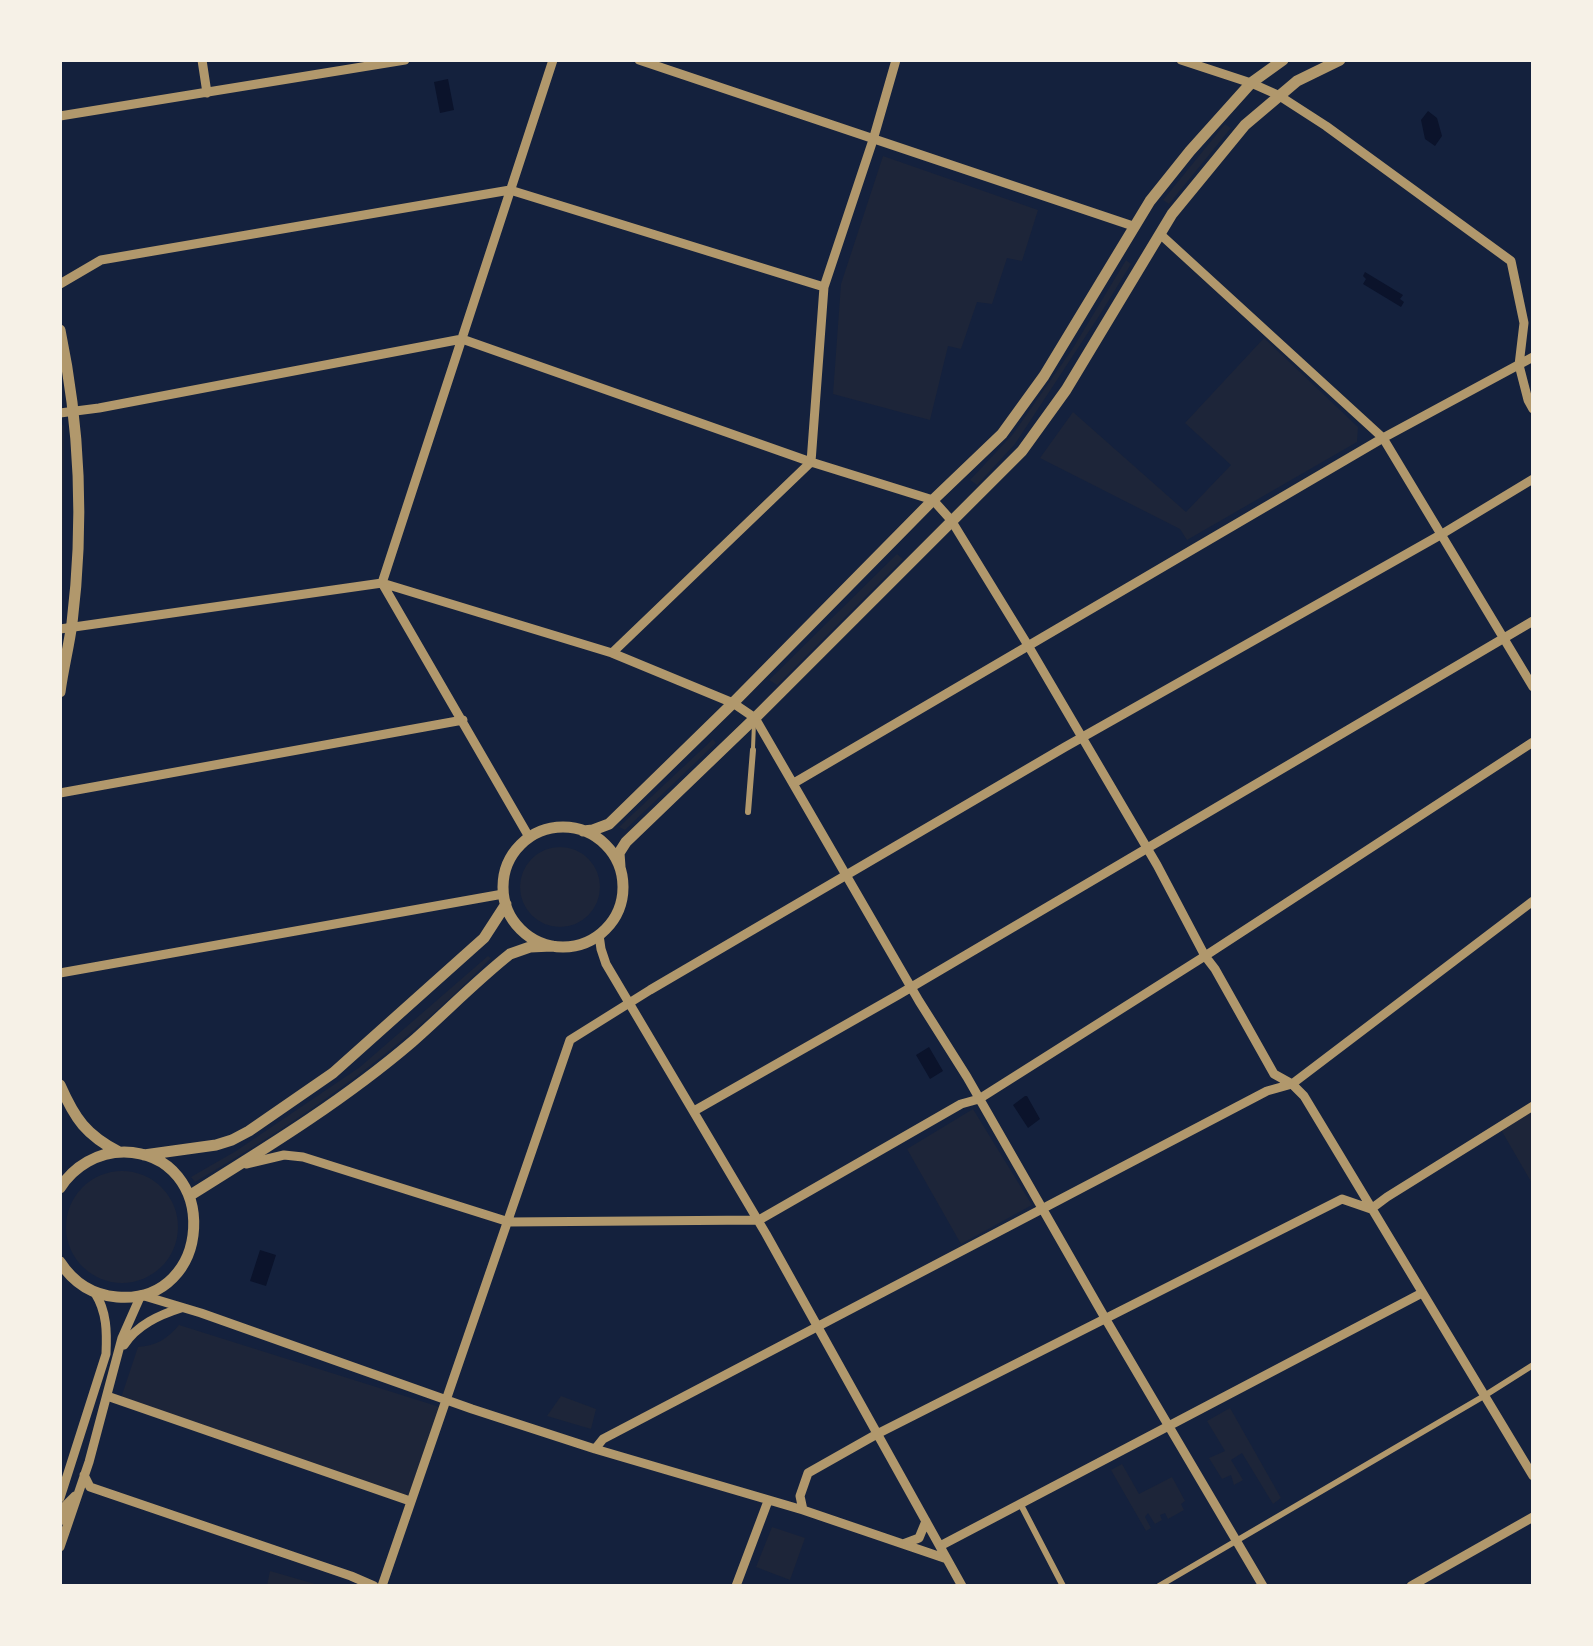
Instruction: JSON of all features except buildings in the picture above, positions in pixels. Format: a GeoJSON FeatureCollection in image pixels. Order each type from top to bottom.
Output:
{"type":"FeatureCollection","features":[{"type":"Feature","properties":{"kind":"street"},"geometry":{"type":"LineString","coordinates":[[202,60],[207,93]]}},
{"type":"Feature","properties":{"kind":"street"},"geometry":{"type":"LineString","coordinates":[[60,116],[405,60]]}},
{"type":"Feature","properties":{"kind":"street"},"geometry":{"type":"LineString","coordinates":[[529,837],[382,583],[554,60]]}},
{"type":"Feature","properties":{"kind":"street"},"geometry":{"type":"LineString","coordinates":[[638,60],[1133,226]]}},
{"type":"Feature","properties":{"kind":"street"},"geometry":{"type":"LineString","coordinates":[[612,653],[811,462],[824,287],[896,60]]}},
{"type":"Feature","properties":{"kind":"street"},"geometry":{"type":"LineString","coordinates":[[1181,60],[1278,95],[1511,261],[1524,324],[1519,365],[1533,409]]}},
{"type":"Feature","properties":{"kind":"street"},"geometry":{"type":"LineString","coordinates":[[552,946],[534,940],[508,913],[504,878],[517,848],[529,837],[546,830],[593,830],[609,824],[987,448],[1044,376],[1133,226],[1190,151],[1251,83],[1282,60]]}},
{"type":"Feature","properties":{"kind":"street"},"geometry":{"type":"LineString","coordinates":[[189,1196],[262,1152],[348,1092],[412,1042],[510,954],[530,946],[568,947],[600,934],[620,904],[620,853],[626,842],[1022,450],[1066,390],[1172,214],[1245,125],[1297,82],[1340,60]]}},
{"type":"Feature","properties":{"kind":"street"},"geometry":{"type":"LineString","coordinates":[[60,284],[100,260],[510,190],[824,287]]}},
{"type":"Feature","properties":{"kind":"street"},"geometry":{"type":"LineString","coordinates":[[1160,234],[1383,438],[1533,687]]}},
{"type":"Feature","properties":{"kind":"street"},"geometry":{"type":"LineString","coordinates":[[60,330],[68,369],[66,412],[79,500],[78,551],[60,692]]}},
{"type":"Feature","properties":{"kind":"street"},"geometry":{"type":"LineString","coordinates":[[66,412],[462,339],[811,462],[932,500],[951,520],[1028,647],[1274,1074],[1304,1096],[1533,1476]]}},
{"type":"Feature","properties":{"kind":"street"},"geometry":{"type":"LineString","coordinates":[[794,784],[1383,438],[1533,357]]}},
{"type":"Feature","properties":{"kind":"street"},"geometry":{"type":"LineString","coordinates":[[382,1586],[570,1040],[1081,738],[1442,534],[1533,478]]}},
{"type":"Feature","properties":{"kind":"street"},"geometry":{"type":"LineString","coordinates":[[66,628],[382,583],[612,653],[733,704],[755,718],[1264,1586]]}},
{"type":"Feature","properties":{"kind":"street"},"geometry":{"type":"LineString","coordinates":[[694,1112],[1533,621]]}},
{"type":"Feature","properties":{"kind":"street"},"geometry":{"type":"LineString","coordinates":[[60,794],[463,720]]}},
{"type":"Feature","properties":{"kind":"street"},"geometry":{"type":"LineString","coordinates":[[238,1166],[284,1155],[302,1157],[509,1222],[758,1220],[961,1104],[979,1099],[1533,742]]}},
{"type":"Feature","properties":{"kind":"street"},"geometry":{"type":"LineString","coordinates":[[748,812],[752,750]]}},
{"type":"Feature","properties":{"kind":"street"},"geometry":{"type":"LineString","coordinates":[[583,830],[611,852],[620,868]]}},
{"type":"Feature","properties":{"kind":"street"},"geometry":{"type":"LineString","coordinates":[[60,973],[504,899]]}},
{"type":"Feature","properties":{"kind":"street"},"geometry":{"type":"LineString","coordinates":[[60,1188],[81,1164],[99,1156],[119,1152],[144,1155],[216,1144],[250,1131],[334,1073],[484,938],[504,899]]}},
{"type":"Feature","properties":{"kind":"street"},"geometry":{"type":"LineString","coordinates":[[595,1449],[603,1439],[1267,1090],[1292,1084],[1533,901]]}},
{"type":"Feature","properties":{"kind":"street"},"geometry":{"type":"LineString","coordinates":[[600,934],[606,964],[758,1220],[962,1586]]}},
{"type":"Feature","properties":{"kind":"street"},"geometry":{"type":"LineString","coordinates":[[60,1085],[89,1134],[119,1152]]}},
{"type":"Feature","properties":{"kind":"street"},"geometry":{"type":"LineString","coordinates":[[1370,1209],[1533,1106]]}},
{"type":"Feature","properties":{"kind":"street"},"geometry":{"type":"LineString","coordinates":[[62,1267],[84,1288],[105,1296],[127,1298],[164,1285],[182,1267],[194,1232],[189,1196],[163,1164],[144,1155]]}},
{"type":"Feature","properties":{"kind":"street"},"geometry":{"type":"LineString","coordinates":[[803,1510],[800,1496],[808,1473],[878,1434],[1342,1198],[1370,1209]]}},
{"type":"Feature","properties":{"kind":"street"},"geometry":{"type":"LineString","coordinates":[[60,1498],[106,1354],[108,1330],[99,1298],[93,1291]]}},
{"type":"Feature","properties":{"kind":"street"},"geometry":{"type":"LineString","coordinates":[[940,1546],[1422,1292]]}},
{"type":"Feature","properties":{"kind":"street"},"geometry":{"type":"LineString","coordinates":[[142,1295],[595,1449],[803,1510],[947,1559]]}},
{"type":"Feature","properties":{"kind":"street"},"geometry":{"type":"LineString","coordinates":[[60,1546],[122,1338],[142,1295]]}},
{"type":"Feature","properties":{"kind":"street"},"geometry":{"type":"LineString","coordinates":[[118,1356],[126,1340],[140,1328],[183,1307]]}},
{"type":"Feature","properties":{"kind":"street"},"geometry":{"type":"LineString","coordinates":[[1159,1586],[1533,1365]]}},
{"type":"Feature","properties":{"kind":"street"},"geometry":{"type":"LineString","coordinates":[[107,1396],[410,1501]]}},
{"type":"Feature","properties":{"kind":"street"},"geometry":{"type":"LineString","coordinates":[[84,1475],[90,1487]]}},
{"type":"Feature","properties":{"kind":"street"},"geometry":{"type":"LineString","coordinates":[[60,1521],[66,1506],[90,1487],[374,1586]]}},
{"type":"Feature","properties":{"kind":"street"},"geometry":{"type":"LineString","coordinates":[[736,1586],[768,1500]]}},
{"type":"Feature","properties":{"kind":"street"},"geometry":{"type":"LineString","coordinates":[[1021,1505],[1063,1586]]}},
{"type":"Feature","properties":{"kind":"street"},"geometry":{"type":"LineString","coordinates":[[1411,1586],[1533,1518]]}},
{"type":"Feature","properties":{"kind":"street"},"geometry":{"type":"LineString","coordinates":[[903,1544],[919,1538],[926,1521]]}},
{"type":"Feature","properties":{"kind":"lane"},"geometry":{"type":"LineString","coordinates":[[752,750],[755,718]]}},
{"type":"Feature","properties":{"kind":"shaded area"},"geometry":{"type":"Polygon","coordinates":[[[448,79],[454,110],[440,113],[434,82],[448,79]]]}},
{"type":"Feature","properties":{"kind":"shaded area"},"geometry":{"type":"Polygon","coordinates":[[[1428,111],[1437,118],[1442,136],[1435,146],[1425,139],[1421,120],[1428,111]]]}},
{"type":"Feature","properties":{"kind":"shaded area"},"geometry":{"type":"Polygon","coordinates":[[[1225,124],[1231,128],[1169,204],[1163,200],[1225,124]]]}},
{"type":"Feature","properties":{"kind":"shaded area"},"geometry":{"type":"Polygon","coordinates":[[[883,156],[1038,210],[1022,261],[1007,258],[992,304],[977,302],[961,349],[948,346],[930,420],[833,394],[841,284],[883,156]]]}},
{"type":"Feature","properties":{"kind":"shaded area"},"geometry":{"type":"Polygon","coordinates":[[[1126,260],[1131,264],[1015,444],[977,485],[970,480],[1013,434],[1073,348],[1126,260]]]}},
{"type":"Feature","properties":{"kind":"shaded area"},"geometry":{"type":"Polygon","coordinates":[[[1365,272],[1403,295],[1401,307],[1363,284],[1365,272]]]}},
{"type":"Feature","properties":{"kind":"shaded area"},"geometry":{"type":"Polygon","coordinates":[[[1264,338],[1358,427],[1357,442],[1187,540],[1180,529],[1040,458],[1073,412],[1186,512],[1231,465],[1185,423],[1264,338]]]}},
{"type":"Feature","properties":{"kind":"shaded area"},"geometry":{"type":"Polygon","coordinates":[[[60,422],[64,426],[62,610],[60,610],[60,422]]]}},
{"type":"Feature","properties":{"kind":"shaded area"},"geometry":{"type":"Polygon","coordinates":[[[897,554],[903,559],[777,685],[769,680],[897,554]]]}},
{"type":"Feature","properties":{"kind":"shaded area"},"geometry":{"type":"Polygon","coordinates":[[[713,739],[716,743],[625,830],[619,827],[713,739]]]}},
{"type":"Feature","properties":{"kind":"shaded area"},"geometry":{"type":"Polygon","coordinates":[[[560,847],[575,850],[588,859],[597,872],[597,902],[588,915],[575,924],[560,927],[545,924],[532,915],[523,902],[520,887],[523,872],[532,859],[545,850],[560,847]]]}},
{"type":"Feature","properties":{"kind":"shaded area"},"geometry":{"type":"Polygon","coordinates":[[[488,956],[491,958],[423,1023],[351,1080],[235,1158],[195,1182],[191,1177],[360,1067],[488,956]]]}},
{"type":"Feature","properties":{"kind":"shaded area"},"geometry":{"type":"Polygon","coordinates":[[[929,1047],[943,1071],[930,1079],[916,1055],[929,1047]]]}},
{"type":"Feature","properties":{"kind":"shaded area"},"geometry":{"type":"Polygon","coordinates":[[[1025,1096],[1040,1119],[1028,1128],[1013,1105],[1025,1096]]]}},
{"type":"Feature","properties":{"kind":"shaded area"},"geometry":{"type":"Polygon","coordinates":[[[973,1109],[1032,1205],[961,1244],[907,1149],[973,1109]]]}},
{"type":"Feature","properties":{"kind":"shaded area"},"geometry":{"type":"Polygon","coordinates":[[[1533,1111],[1533,1185],[1500,1128],[1533,1111]]]}},
{"type":"Feature","properties":{"kind":"shaded area"},"geometry":{"type":"Polygon","coordinates":[[[122,1171],[143,1175],[162,1187],[174,1206],[178,1227],[174,1248],[162,1267],[143,1279],[122,1283],[101,1279],[82,1267],[70,1248],[66,1227],[70,1206],[82,1187],[101,1175],[122,1171]]]}},
{"type":"Feature","properties":{"kind":"shaded area"},"geometry":{"type":"Polygon","coordinates":[[[260,1250],[276,1255],[266,1286],[250,1281],[260,1250]]]}},
{"type":"Feature","properties":{"kind":"shaded area"},"geometry":{"type":"Polygon","coordinates":[[[179,1325],[443,1408],[410,1501],[120,1401],[138,1347],[161,1341],[179,1325]]]}},
{"type":"Feature","properties":{"kind":"shaded area"},"geometry":{"type":"Polygon","coordinates":[[[561,1396],[596,1409],[591,1429],[547,1416],[561,1396]]]}},
{"type":"Feature","properties":{"kind":"shaded area"},"geometry":{"type":"Polygon","coordinates":[[[1230,1408],[1281,1498],[1273,1504],[1242,1453],[1231,1460],[1243,1480],[1234,1485],[1231,1475],[1222,1479],[1209,1458],[1225,1451],[1207,1421],[1230,1408]]]}},
{"type":"Feature","properties":{"kind":"shaded area"},"geometry":{"type":"Polygon","coordinates":[[[1122,1464],[1139,1494],[1172,1477],[1185,1501],[1181,1504],[1184,1510],[1168,1519],[1165,1513],[1160,1515],[1162,1520],[1155,1524],[1148,1513],[1145,1517],[1151,1528],[1146,1531],[1111,1470],[1122,1464]]]}},
{"type":"Feature","properties":{"kind":"shaded area"},"geometry":{"type":"Polygon","coordinates":[[[772,1527],[805,1538],[790,1580],[756,1567],[772,1527]]]}},
{"type":"Feature","properties":{"kind":"shaded area"},"geometry":{"type":"Polygon","coordinates":[[[270,1571],[322,1586],[267,1586],[270,1571]]]}}]}
